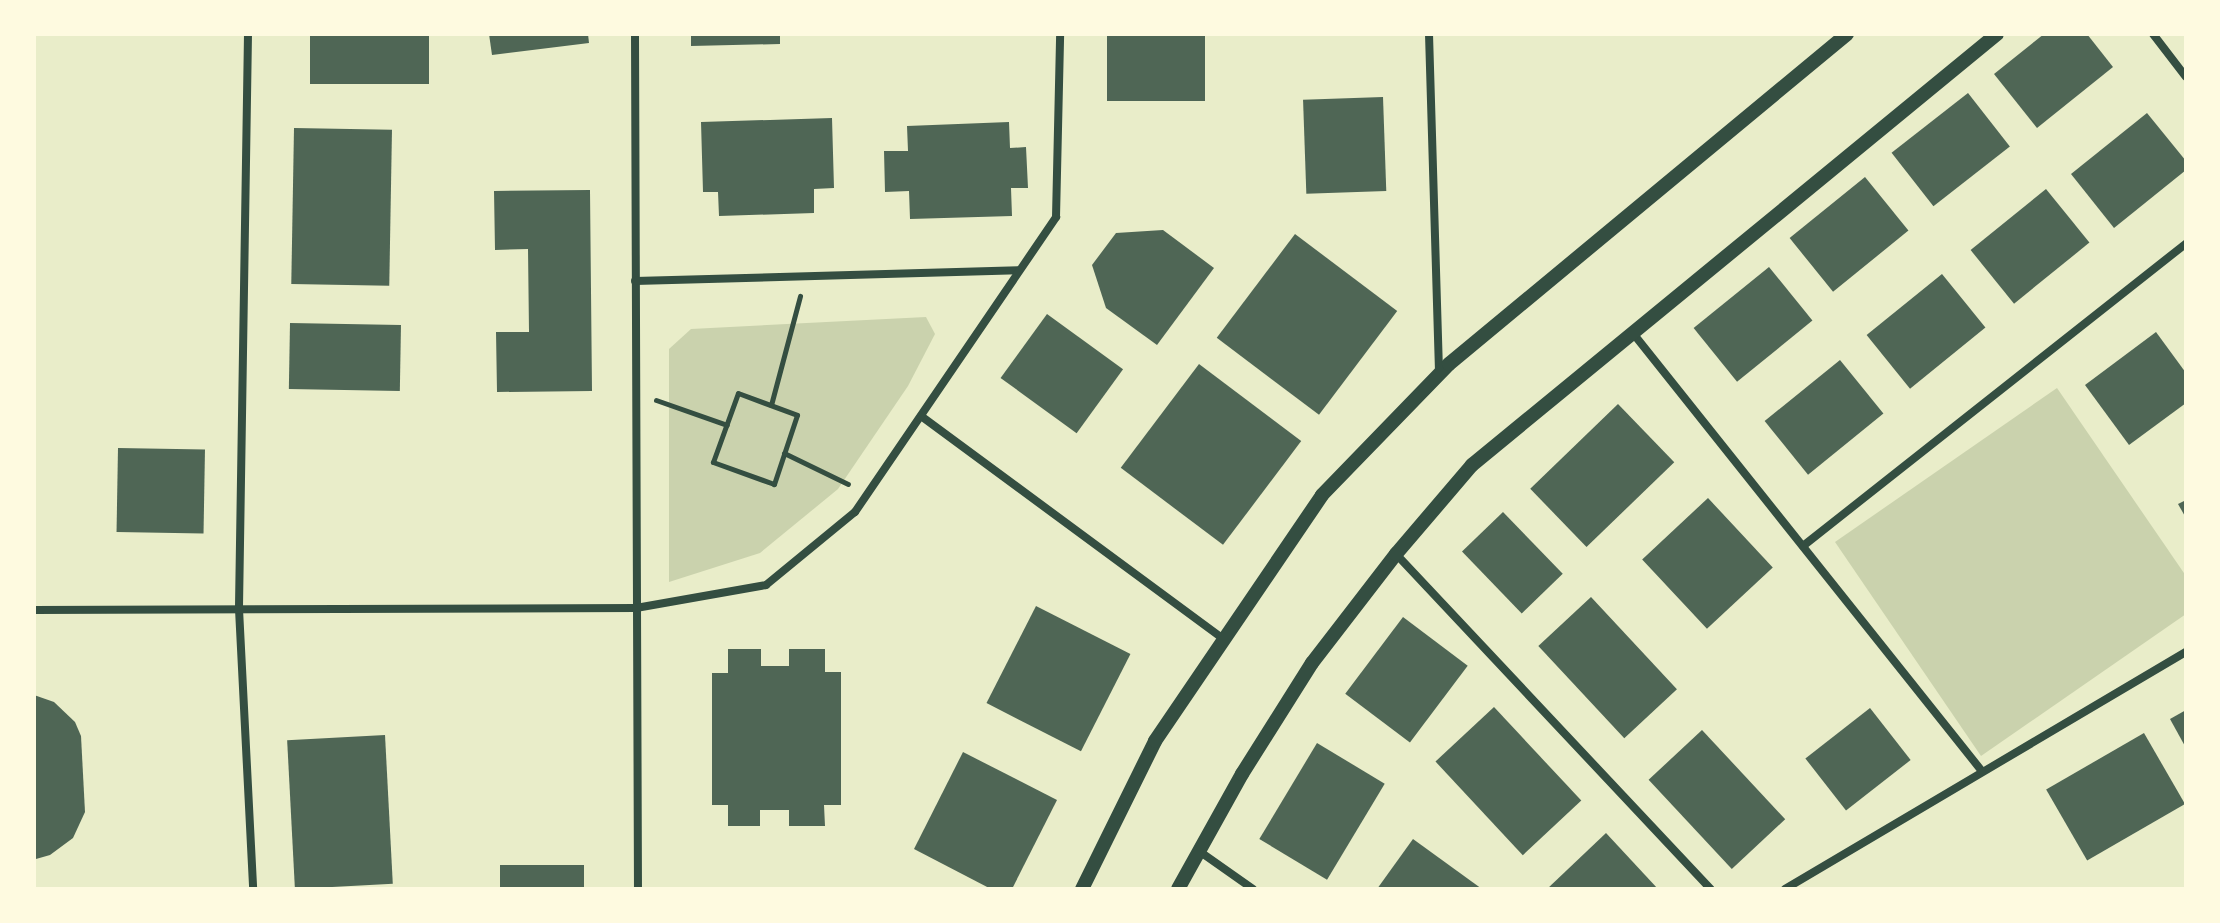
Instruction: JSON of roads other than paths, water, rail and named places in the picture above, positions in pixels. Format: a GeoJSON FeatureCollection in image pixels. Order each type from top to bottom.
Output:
{"type":"FeatureCollection","features":[{"type":"Feature","properties":{"kind":"street"},"geometry":{"type":"LineString","coordinates":[[248,34],[239,609],[253,889]]}},
{"type":"Feature","properties":{"kind":"street"},"geometry":{"type":"LineString","coordinates":[[635,34],[638,889]]}},
{"type":"Feature","properties":{"kind":"street"},"geometry":{"type":"LineString","coordinates":[[34,610],[636,608],[766,585],[855,512],[1056,217],[1060,34]]}},
{"type":"Feature","properties":{"kind":"street"},"geometry":{"type":"LineString","coordinates":[[1429,34],[1439,375]]}},
{"type":"Feature","properties":{"kind":"street"},"geometry":{"type":"LineString","coordinates":[[1082,889],[1155,741],[1322,495],[1439,375],[1847,34]]}},
{"type":"Feature","properties":{"kind":"street"},"geometry":{"type":"LineString","coordinates":[[1178,889],[1312,663],[1396,554],[1472,465],[1997,34]]}},
{"type":"Feature","properties":{"kind":"street"},"geometry":{"type":"LineString","coordinates":[[2153,34],[2186,77]]}},
{"type":"Feature","properties":{"kind":"street"},"geometry":{"type":"LineString","coordinates":[[1803,546],[2186,244]]}},
{"type":"Feature","properties":{"kind":"street"},"geometry":{"type":"LineString","coordinates":[[635,281],[1019,270]]}},
{"type":"Feature","properties":{"kind":"street"},"geometry":{"type":"LineString","coordinates":[[1632,332],[1981,770]]}},
{"type":"Feature","properties":{"kind":"street"},"geometry":{"type":"LineString","coordinates":[[921,416],[1224,639]]}},
{"type":"Feature","properties":{"kind":"street"},"geometry":{"type":"LineString","coordinates":[[1396,554],[1711,889]]}},
{"type":"Feature","properties":{"kind":"street"},"geometry":{"type":"LineString","coordinates":[[1785,889],[1981,770],[2186,652]]}},
{"type":"Feature","properties":{"kind":"street"},"geometry":{"type":"LineString","coordinates":[[1199,851],[1253,889]]}}]}
